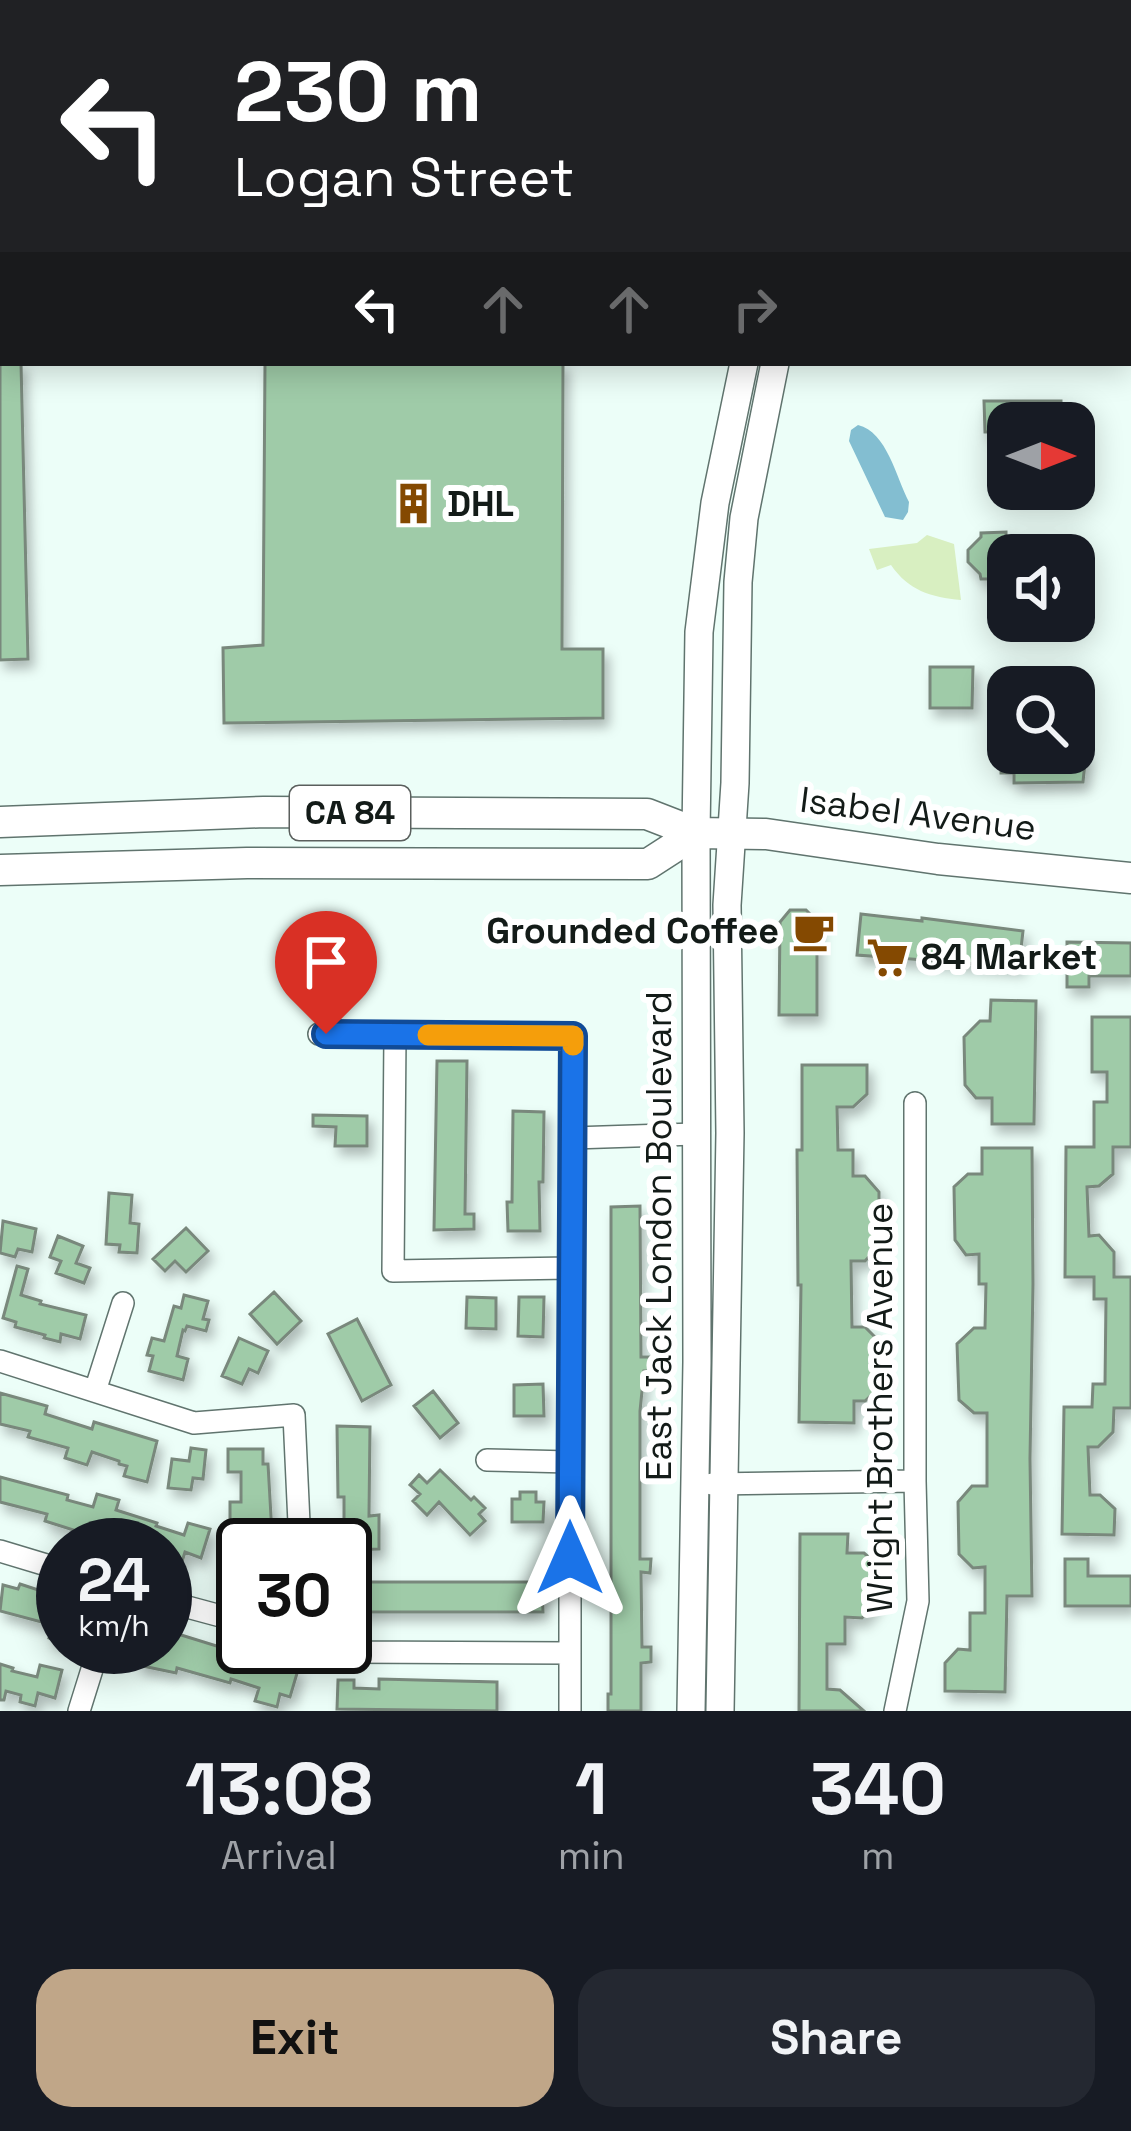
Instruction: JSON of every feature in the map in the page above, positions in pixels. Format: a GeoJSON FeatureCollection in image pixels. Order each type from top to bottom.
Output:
{"type":"FeatureCollection","features":[{"type":"Feature","properties":{"kind":"highway","name":"Isabel Avenue"},"geometry":{"type":"LineString","coordinates":[[0,822],[264,812],[647,814],[696,833],[766,834],[924,857],[1131,878]]}},
{"type":"Feature","properties":{"kind":"highway","name":"CA 84"},"geometry":{"type":"LineString","coordinates":[[0,871],[269,863],[648,864],[696,833]]}},
{"type":"Feature","properties":{"kind":"main road","name":"East Jack London Boulevard"},"geometry":{"type":"LineString","coordinates":[[720,1711],[695,1134],[696,833],[701,612],[715,503],[743,366]]}},
{"type":"Feature","properties":{"kind":"main road","name":"East Jack London Boulevard"},"geometry":{"type":"LineString","coordinates":[[691,1711],[730,1133],[727,904],[735,783],[738,583],[744,518],[774,366]]}},
{"type":"Feature","properties":{"kind":"street"},"geometry":{"type":"LineString","coordinates":[[319,1034],[573,1036],[570,1711]]}},
{"type":"Feature","properties":{"kind":"street"},"geometry":{"type":"LineString","coordinates":[[395,1035],[393,1271],[570,1268]]}},
{"type":"Feature","properties":{"kind":"street","name":"Wright Brothers Avenue"},"geometry":{"type":"LineString","coordinates":[[895,1711],[918,1601],[915,1103]]}},
{"type":"Feature","properties":{"kind":"street"},"geometry":{"type":"LineString","coordinates":[[573,1138],[695,1134]]}},
{"type":"Feature","properties":{"kind":"street"},"geometry":{"type":"LineString","coordinates":[[95,1391],[124,1303]]}},
{"type":"Feature","properties":{"kind":"street"},"geometry":{"type":"LineString","coordinates":[[0,1361],[194,1423],[294,1415],[299,1518]]}},
{"type":"Feature","properties":{"kind":"street"},"geometry":{"type":"LineString","coordinates":[[488,1460],[570,1462]]}},
{"type":"Feature","properties":{"kind":"street"},"geometry":{"type":"LineString","coordinates":[[709,1484],[915,1480]]}},
{"type":"Feature","properties":{"kind":"street"},"geometry":{"type":"LineString","coordinates":[[0,1550],[36,1561]]}},
{"type":"Feature","properties":{"kind":"street"},"geometry":{"type":"LineString","coordinates":[[372,1652],[570,1653]]}},
{"type":"Feature","properties":{"kind":"street"},"geometry":{"type":"LineString","coordinates":[[79,1711],[90,1674]]}},
{"type":"Feature","properties":{"kind":"green space"},"geometry":{"type":"Polygon","coordinates":[[[927,535],[954,544],[961,600],[921,591],[891,565],[877,570],[869,549],[917,543],[927,535]]]}},
{"type":"Feature","properties":{"kind":"water"},"geometry":{"type":"Polygon","coordinates":[[[858,425],[876,436],[890,457],[909,502],[903,520],[885,517],[849,441],[851,430],[858,425]]]}},
{"type":"Feature","properties":{"kind":"building"},"geometry":{"type":"Polygon","coordinates":[[[0,366],[21,366],[28,659],[0,660],[0,366]]]}},
{"type":"Feature","properties":{"kind":"building","name":"DHL"},"geometry":{"type":"Polygon","coordinates":[[[265,366],[563,366],[562,649],[603,649],[603,718],[224,723],[223,648],[263,645],[265,366]]]}},
{"type":"Feature","properties":{"kind":"building"},"geometry":{"type":"Polygon","coordinates":[[[984,401],[1061,401],[987,402],[985,432],[984,401]]]}},
{"type":"Feature","properties":{"kind":"building"},"geometry":{"type":"Polygon","coordinates":[[[1006,532],[987,534],[987,579],[981,579],[968,562],[968,550],[981,533],[1006,532]]]}},
{"type":"Feature","properties":{"kind":"building"},"geometry":{"type":"Polygon","coordinates":[[[930,667],[973,667],[972,708],[930,708],[930,667]]]}},
{"type":"Feature","properties":{"kind":"building"},"geometry":{"type":"Polygon","coordinates":[[[1014,774],[1084,774],[1083,782],[1014,783],[1014,774]]]}},
{"type":"Feature","properties":{"kind":"building"},"geometry":{"type":"Polygon","coordinates":[[[790,910],[806,910],[817,921],[817,1015],[779,1015],[780,922],[790,910]]]}},
{"type":"Feature","properties":{"kind":"building"},"geometry":{"type":"Polygon","coordinates":[[[861,914],[1023,931],[1019,967],[857,955],[861,914]]]}},
{"type":"Feature","properties":{"kind":"building"},"geometry":{"type":"Polygon","coordinates":[[[1067,942],[1131,943],[1131,976],[1089,976],[1089,987],[1067,987],[1067,942]]]}},
{"type":"Feature","properties":{"kind":"building"},"geometry":{"type":"Polygon","coordinates":[[[991,1000],[1036,1001],[1034,1124],[992,1124],[992,1098],[976,1098],[965,1085],[964,1037],[980,1021],[990,1021],[991,1000]]]}},
{"type":"Feature","properties":{"kind":"building"},"geometry":{"type":"Polygon","coordinates":[[[1092,1017],[1131,1017],[1131,1147],[1113,1147],[1113,1174],[1099,1186],[1087,1187],[1089,1236],[1099,1235],[1114,1252],[1114,1277],[1131,1277],[1131,1408],[1114,1408],[1113,1432],[1098,1447],[1088,1447],[1090,1495],[1100,1495],[1115,1509],[1114,1535],[1062,1534],[1064,1407],[1092,1407],[1093,1384],[1105,1384],[1106,1299],[1094,1299],[1094,1277],[1065,1277],[1066,1147],[1094,1147],[1094,1102],[1107,1102],[1107,1072],[1092,1072],[1092,1017]]]}},
{"type":"Feature","properties":{"kind":"building"},"geometry":{"type":"Polygon","coordinates":[[[437,1061],[467,1061],[465,1214],[474,1214],[474,1229],[434,1230],[437,1061]]]}},
{"type":"Feature","properties":{"kind":"building"},"geometry":{"type":"Polygon","coordinates":[[[802,1065],[867,1065],[867,1094],[853,1107],[837,1107],[838,1150],[853,1150],[853,1176],[865,1176],[879,1192],[879,1246],[865,1261],[851,1261],[852,1327],[865,1327],[879,1341],[879,1388],[865,1401],[854,1401],[854,1423],[799,1422],[797,1150],[802,1150],[802,1065]]]}},
{"type":"Feature","properties":{"kind":"building"},"geometry":{"type":"Polygon","coordinates":[[[513,1111],[544,1112],[540,1231],[508,1231],[513,1111]]]}},
{"type":"Feature","properties":{"kind":"building"},"geometry":{"type":"Polygon","coordinates":[[[313,1115],[367,1116],[367,1146],[335,1146],[336,1127],[313,1126],[313,1115]]]}},
{"type":"Feature","properties":{"kind":"building"},"geometry":{"type":"Polygon","coordinates":[[[982,1148],[1032,1148],[1032,1596],[1007,1596],[1005,1692],[945,1691],[945,1663],[958,1649],[970,1650],[970,1613],[985,1613],[985,1567],[973,1568],[959,1554],[958,1502],[972,1486],[987,1486],[987,1413],[974,1413],[959,1400],[957,1344],[974,1328],[985,1328],[986,1284],[979,1284],[979,1254],[966,1255],[955,1240],[954,1187],[968,1174],[982,1174],[982,1148]]]}},
{"type":"Feature","properties":{"kind":"building"},"geometry":{"type":"Polygon","coordinates":[[[109,1193],[132,1195],[130,1223],[139,1224],[137,1253],[119,1252],[120,1245],[106,1244],[109,1193]]]}},
{"type":"Feature","properties":{"kind":"building"},"geometry":{"type":"Polygon","coordinates":[[[640,1206],[641,1357],[651,1357],[650,1371],[644,1371],[640,1411],[640,1559],[651,1559],[650,1573],[641,1572],[642,1647],[651,1647],[651,1662],[641,1663],[641,1711],[608,1711],[611,1207],[640,1206]]]}},
{"type":"Feature","properties":{"kind":"building"},"geometry":{"type":"Polygon","coordinates":[[[3,1221],[36,1229],[32,1252],[18,1249],[15,1257],[0,1253],[3,1221]]]}},
{"type":"Feature","properties":{"kind":"building"},"geometry":{"type":"Polygon","coordinates":[[[186,1228],[208,1251],[186,1272],[175,1261],[165,1271],[153,1259],[186,1228]]]}},
{"type":"Feature","properties":{"kind":"building"},"geometry":{"type":"Polygon","coordinates":[[[58,1236],[83,1246],[76,1263],[90,1268],[84,1283],[56,1273],[61,1261],[50,1257],[58,1236]]]}},
{"type":"Feature","properties":{"kind":"building"},"geometry":{"type":"Polygon","coordinates":[[[17,1266],[28,1269],[21,1295],[86,1315],[80,1339],[61,1334],[60,1342],[44,1338],[3,1318],[17,1266]]]}},
{"type":"Feature","properties":{"kind":"building"},"geometry":{"type":"Polygon","coordinates":[[[274,1292],[301,1321],[277,1344],[250,1314],[274,1292]]]}},
{"type":"Feature","properties":{"kind":"building"},"geometry":{"type":"Polygon","coordinates":[[[184,1295],[208,1301],[203,1319],[209,1320],[206,1331],[187,1326],[183,1330],[177,1356],[188,1359],[183,1380],[149,1371],[153,1356],[147,1355],[152,1338],[164,1341],[174,1306],[181,1308],[184,1295]]]}},
{"type":"Feature","properties":{"kind":"building"},"geometry":{"type":"Polygon","coordinates":[[[467,1297],[496,1298],[496,1329],[466,1328],[467,1297]]]}},
{"type":"Feature","properties":{"kind":"building"},"geometry":{"type":"Polygon","coordinates":[[[519,1297],[544,1297],[543,1337],[518,1336],[519,1297]]]}},
{"type":"Feature","properties":{"kind":"building"},"geometry":{"type":"Polygon","coordinates":[[[357,1319],[391,1385],[362,1401],[328,1334],[357,1319]]]}},
{"type":"Feature","properties":{"kind":"building"},"geometry":{"type":"Polygon","coordinates":[[[239,1338],[268,1351],[258,1373],[249,1369],[242,1384],[222,1376],[239,1338]]]}},
{"type":"Feature","properties":{"kind":"building"},"geometry":{"type":"Polygon","coordinates":[[[543,1384],[544,1416],[514,1416],[514,1385],[543,1384]]]}},
{"type":"Feature","properties":{"kind":"building"},"geometry":{"type":"Polygon","coordinates":[[[433,1391],[458,1423],[440,1438],[414,1406],[433,1391]]]}},
{"type":"Feature","properties":{"kind":"building"},"geometry":{"type":"Polygon","coordinates":[[[0,1393],[47,1406],[45,1414],[92,1429],[94,1422],[157,1441],[147,1482],[124,1476],[127,1466],[119,1461],[92,1452],[87,1465],[65,1458],[68,1448],[0,1424],[0,1393]]]}},
{"type":"Feature","properties":{"kind":"building"},"geometry":{"type":"Polygon","coordinates":[[[337,1426],[370,1427],[369,1516],[379,1515],[379,1549],[372,1549],[372,1518],[344,1518],[344,1497],[338,1497],[337,1426]]]}},
{"type":"Feature","properties":{"kind":"building"},"geometry":{"type":"Polygon","coordinates":[[[191,1448],[206,1450],[203,1479],[193,1478],[191,1490],[168,1488],[172,1459],[189,1461],[191,1448]]]}},
{"type":"Feature","properties":{"kind":"building"},"geometry":{"type":"Polygon","coordinates":[[[228,1449],[263,1449],[271,1518],[230,1518],[230,1502],[241,1502],[241,1472],[228,1472],[228,1449]]]}},
{"type":"Feature","properties":{"kind":"building"},"geometry":{"type":"Polygon","coordinates":[[[440,1470],[485,1508],[479,1514],[485,1521],[470,1535],[439,1502],[427,1515],[413,1501],[420,1494],[410,1485],[419,1475],[427,1483],[440,1470]]]}},
{"type":"Feature","properties":{"kind":"building"},"geometry":{"type":"Polygon","coordinates":[[[0,1477],[68,1495],[67,1500],[93,1507],[97,1494],[119,1500],[116,1510],[141,1518],[46,1518],[47,1514],[0,1502],[0,1477]]]}},
{"type":"Feature","properties":{"kind":"building"},"geometry":{"type":"Polygon","coordinates":[[[520,1492],[536,1492],[536,1502],[544,1502],[543,1522],[512,1522],[512,1499],[520,1499],[520,1492]]]}},
{"type":"Feature","properties":{"kind":"building"},"geometry":{"type":"Polygon","coordinates":[[[192,1524],[210,1529],[201,1558],[192,1555],[192,1524]]]}},
{"type":"Feature","properties":{"kind":"building"},"geometry":{"type":"Polygon","coordinates":[[[800,1534],[848,1534],[847,1553],[864,1553],[877,1564],[874,1605],[862,1618],[845,1617],[845,1644],[827,1644],[827,1689],[840,1690],[864,1711],[799,1711],[800,1534]]]}},
{"type":"Feature","properties":{"kind":"building"},"geometry":{"type":"Polygon","coordinates":[[[1065,1559],[1088,1559],[1088,1576],[1131,1576],[1131,1606],[1065,1606],[1065,1559]]]}},
{"type":"Feature","properties":{"kind":"building"},"geometry":{"type":"Polygon","coordinates":[[[372,1582],[542,1582],[543,1612],[372,1612],[372,1582]]]}},
{"type":"Feature","properties":{"kind":"building"},"geometry":{"type":"Polygon","coordinates":[[[20,1584],[36,1589],[36,1621],[0,1611],[3,1585],[18,1589],[20,1584]]]}},
{"type":"Feature","properties":{"kind":"building"},"geometry":{"type":"Polygon","coordinates":[[[192,1638],[216,1646],[216,1674],[297,1674],[290,1697],[280,1694],[277,1707],[255,1701],[259,1688],[231,1679],[230,1683],[192,1672],[192,1638]]]}},
{"type":"Feature","properties":{"kind":"building"},"geometry":{"type":"Polygon","coordinates":[[[0,1664],[37,1677],[61,1674],[55,1698],[38,1693],[35,1706],[6,1691],[0,1700],[0,1664]]]}},
{"type":"Feature","properties":{"kind":"building"},"geometry":{"type":"Polygon","coordinates":[[[379,1679],[497,1682],[497,1711],[337,1709],[338,1680],[354,1680],[354,1688],[379,1689],[379,1679]]]}},
{"type":"Feature","properties":{"kind":"slow traffic"},"geometry":{"type":"LineString","coordinates":[[428,1035],[573,1036],[573,1045]]}},
{"type":"Feature","properties":{"kind":"place","name":"DHL"},"geometry":{"type":"Point","coordinates":[413,504]}},
{"type":"Feature","properties":{"kind":"place","name":"Grounded Coffee"},"geometry":{"type":"Point","coordinates":[813,931]}},
{"type":"Feature","properties":{"kind":"place","name":"84 Market"},"geometry":{"type":"Point","coordinates":[887,957]}},
{"type":"Feature","properties":{"kind":"route"},"geometry":{"type":"LineString","coordinates":[[326,1034],[573,1036],[570,1558]]}}]}
